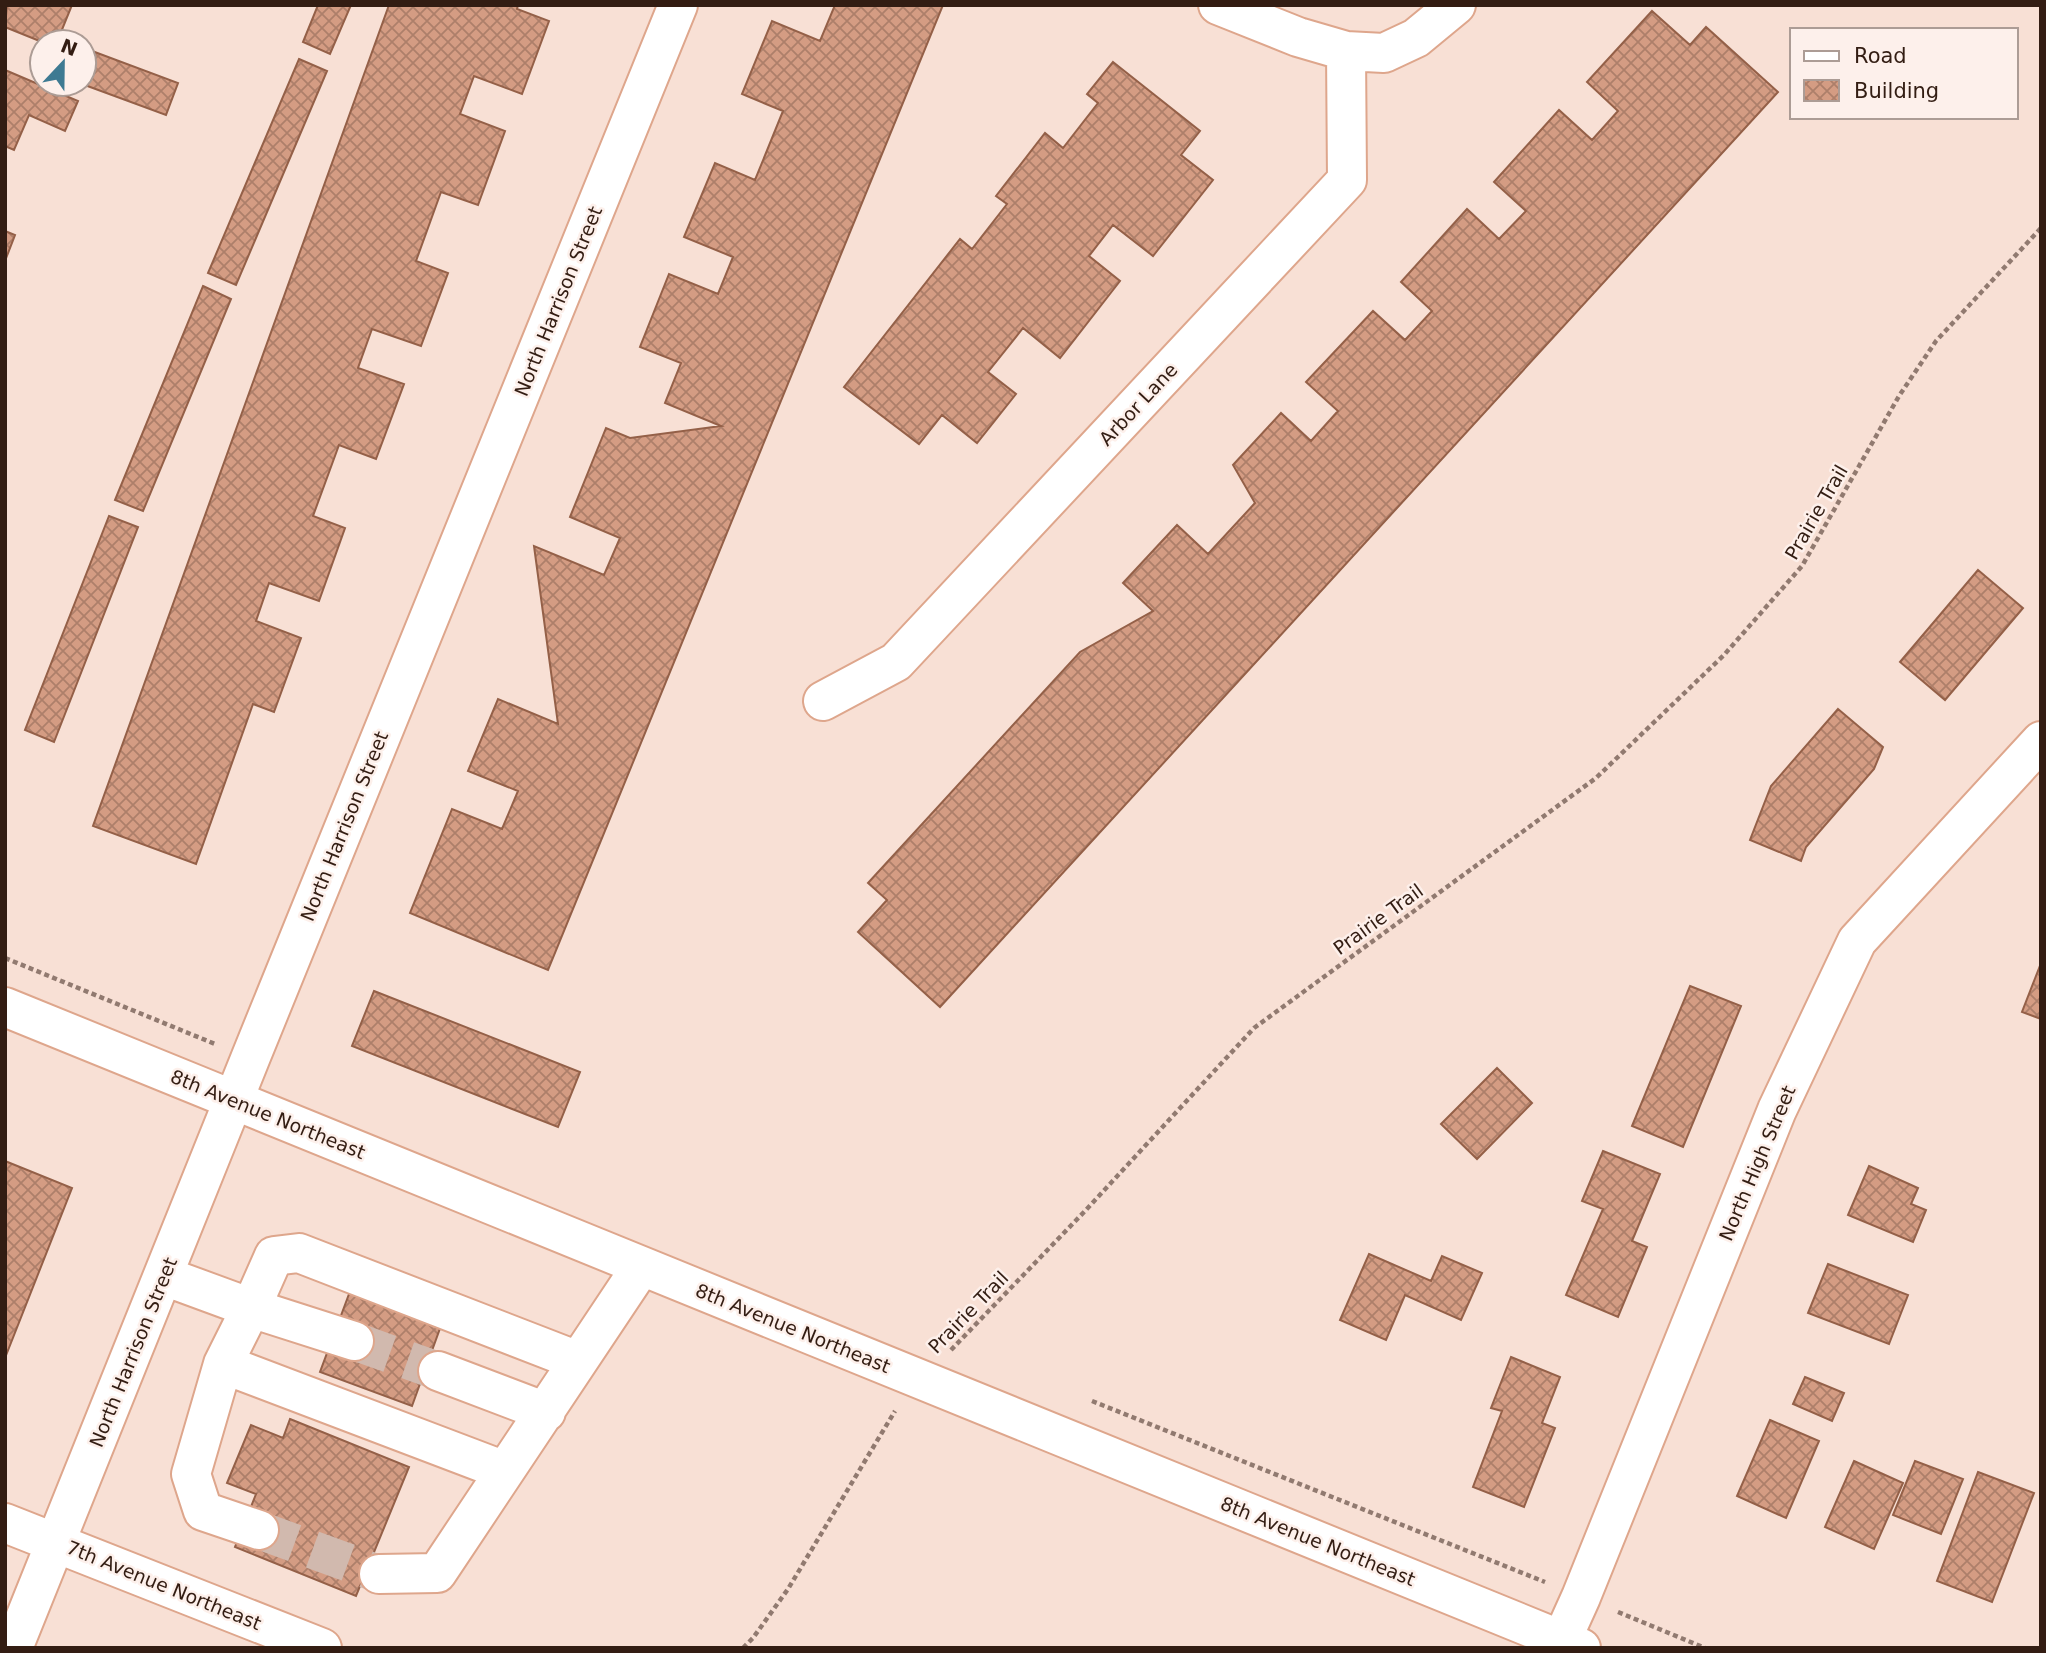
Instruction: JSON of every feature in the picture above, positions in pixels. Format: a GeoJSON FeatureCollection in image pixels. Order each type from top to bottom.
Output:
{"type":"FeatureCollection","features":[{"type":"Feature","properties":{"kind":"street","name":"North Harrison Street"},"geometry":{"type":"LineString","coordinates":[[13,1648],[678,5]]}},
{"type":"Feature","properties":{"kind":"street"},"geometry":{"type":"LineString","coordinates":[[1218,5],[1298,37],[1346,51],[1384,53],[1416,38],[1456,5]]}},
{"type":"Feature","properties":{"kind":"street","name":"Arbor Lane"},"geometry":{"type":"LineString","coordinates":[[823,701],[896,662],[1347,180],[1346,51]]}},
{"type":"Feature","properties":{"kind":"street","name":"North High Street"},"geometry":{"type":"LineString","coordinates":[[1567,1645],[1581,1597],[1777,1110],[1857,942],[2041,741]]}},
{"type":"Feature","properties":{"kind":"street","name":"8th Avenue Northeast"},"geometry":{"type":"LineString","coordinates":[[5,1007],[1567,1645]]}},
{"type":"Feature","properties":{"kind":"street"},"geometry":{"type":"LineString","coordinates":[[259,1530],[203,1511],[191,1474],[223,1364],[274,1256],[299,1253],[578,1361]]}},
{"type":"Feature","properties":{"kind":"street"},"geometry":{"type":"LineString","coordinates":[[379,1574],[438,1573],[641,1267]]}},
{"type":"Feature","properties":{"kind":"street"},"geometry":{"type":"LineString","coordinates":[[164,1276],[251,1308],[354,1340]]}},
{"type":"Feature","properties":{"kind":"street"},"geometry":{"type":"LineString","coordinates":[[223,1364],[505,1471]]}},
{"type":"Feature","properties":{"kind":"street"},"geometry":{"type":"LineString","coordinates":[[438,1371],[546,1412]]}},
{"type":"Feature","properties":{"kind":"street","name":"7th Avenue Northeast"},"geometry":{"type":"LineString","coordinates":[[5,1522],[322,1648]]}},
{"type":"Feature","properties":{"kind":"path","name":"Prairie Trail"},"geometry":{"type":"LineString","coordinates":[[743,1648],[789,1589],[889,1417],[1254,1028],[1596,778],[1724,655],[1802,566],[1899,396],[1936,341],[2041,228]]}},
{"type":"Feature","properties":{"kind":"path"},"geometry":{"type":"LineString","coordinates":[[954,1346],[967,1352]]}},
{"type":"Feature","properties":{"kind":"path"},"geometry":{"type":"LineString","coordinates":[[1082,1398],[1705,1648]]}},
{"type":"Feature","properties":{"kind":"building"},"geometry":{"type":"Polygon","coordinates":[[[7,5],[72,5],[63,28],[28,28],[28,36],[5,27],[7,5]]]}},
{"type":"Feature","properties":{"kind":"building"},"geometry":{"type":"Polygon","coordinates":[[[318,5],[351,5],[330,54],[303,42],[318,5]]]}},
{"type":"Feature","properties":{"kind":"building"},"geometry":{"type":"Polygon","coordinates":[[[389,5],[518,5],[517,9],[549,21],[522,94],[474,76],[460,114],[505,131],[478,205],[441,192],[416,261],[448,273],[421,346],[372,329],[358,368],[404,384],[376,459],[339,445],[313,516],[345,528],[319,601],[269,583],[256,621],[301,638],[274,712],[253,704],[196,864],[93,826],[389,5]]]}},
{"type":"Feature","properties":{"kind":"building"},"geometry":{"type":"Polygon","coordinates":[[[835,5],[943,5],[548,970],[410,913],[452,809],[502,829],[518,791],[468,771],[498,699],[558,724],[534,546],[604,575],[620,538],[570,517],[606,428],[630,438],[721,426],[665,403],[681,363],[640,347],[669,274],[718,294],[733,257],[684,237],[715,163],[755,180],[783,111],[742,94],[772,21],[820,41],[835,5]]]}},
{"type":"Feature","properties":{"kind":"building"},"geometry":{"type":"Polygon","coordinates":[[[1652,11],[1690,45],[1706,27],[1778,92],[940,1007],[858,932],[887,900],[868,883],[1080,652],[1153,611],[1123,583],[1177,525],[1208,554],[1255,503],[1233,465],[1281,413],[1311,441],[1338,411],[1306,382],[1373,311],[1405,340],[1432,311],[1401,282],[1467,209],[1499,239],[1526,211],[1494,182],[1559,110],[1592,140],[1618,111],[1587,82],[1652,11]]]}},
{"type":"Feature","properties":{"kind":"building"},"geometry":{"type":"Polygon","coordinates":[[[98,53],[178,83],[166,115],[98,90],[98,53]]]}},
{"type":"Feature","properties":{"kind":"building"},"geometry":{"type":"Polygon","coordinates":[[[299,59],[327,71],[236,285],[208,273],[299,59]]]}},
{"type":"Feature","properties":{"kind":"building"},"geometry":{"type":"Polygon","coordinates":[[[1113,62],[1200,131],[1181,155],[1213,180],[1153,256],[1113,225],[1089,256],[1120,281],[1060,358],[1023,328],[988,372],[1016,394],[977,443],[942,415],[919,444],[844,387],[960,239],[972,249],[1007,204],[996,196],[1045,133],[1063,148],[1098,103],[1087,94],[1113,62]]]}},
{"type":"Feature","properties":{"kind":"building"},"geometry":{"type":"Polygon","coordinates":[[[5,70],[28,80],[28,98],[71,98],[78,101],[65,131],[29,115],[14,150],[5,146],[5,70]]]}},
{"type":"Feature","properties":{"kind":"building"},"geometry":{"type":"Polygon","coordinates":[[[5,231],[15,235],[5,261],[5,231]]]}},
{"type":"Feature","properties":{"kind":"building"},"geometry":{"type":"Polygon","coordinates":[[[203,286],[231,299],[143,511],[115,500],[203,286]]]}},
{"type":"Feature","properties":{"kind":"building"},"geometry":{"type":"Polygon","coordinates":[[[109,516],[138,527],[54,742],[25,730],[109,516]]]}},
{"type":"Feature","properties":{"kind":"building"},"geometry":{"type":"Polygon","coordinates":[[[1978,570],[2023,608],[1945,700],[1900,662],[1978,570]]]}},
{"type":"Feature","properties":{"kind":"building"},"geometry":{"type":"Polygon","coordinates":[[[1838,709],[1883,747],[1874,769],[1806,847],[1801,861],[1750,840],[1771,786],[1838,709]]]}},
{"type":"Feature","properties":{"kind":"building"},"geometry":{"type":"Polygon","coordinates":[[[2041,963],[2041,1019],[2022,1012],[2041,963]]]}},
{"type":"Feature","properties":{"kind":"building"},"geometry":{"type":"Polygon","coordinates":[[[1690,986],[1741,1006],[1683,1147],[1632,1126],[1690,986]]]}},
{"type":"Feature","properties":{"kind":"building"},"geometry":{"type":"Polygon","coordinates":[[[374,991],[580,1072],[558,1127],[352,1046],[374,991]]]}},
{"type":"Feature","properties":{"kind":"building"},"geometry":{"type":"Polygon","coordinates":[[[1497,1068],[1532,1103],[1477,1159],[1441,1124],[1497,1068]]]}},
{"type":"Feature","properties":{"kind":"building"},"geometry":{"type":"Polygon","coordinates":[[[1603,1151],[1660,1174],[1632,1241],[1647,1247],[1618,1317],[1566,1295],[1603,1209],[1582,1201],[1603,1151]]]}},
{"type":"Feature","properties":{"kind":"building"},"geometry":{"type":"Polygon","coordinates":[[[5,1161],[72,1188],[5,1358],[5,1161]]]}},
{"type":"Feature","properties":{"kind":"building"},"geometry":{"type":"Polygon","coordinates":[[[1869,1166],[1918,1188],[1911,1204],[1926,1210],[1913,1242],[1848,1215],[1869,1166]]]}},
{"type":"Feature","properties":{"kind":"building"},"geometry":{"type":"Polygon","coordinates":[[[1369,1254],[1431,1281],[1442,1256],[1482,1273],[1461,1320],[1405,1295],[1386,1340],[1340,1320],[1369,1254]]]}},
{"type":"Feature","properties":{"kind":"building"},"geometry":{"type":"Polygon","coordinates":[[[1828,1264],[1908,1295],[1889,1344],[1808,1313],[1828,1264]]]}},
{"type":"Feature","properties":{"kind":"building"},"geometry":{"type":"Polygon","coordinates":[[[352,1286],[443,1320],[412,1406],[320,1372],[352,1286]]]}},
{"type":"Feature","properties":{"kind":"building"},"geometry":{"type":"Polygon","coordinates":[[[1511,1357],[1560,1377],[1542,1423],[1555,1428],[1524,1507],[1473,1487],[1502,1411],[1491,1408],[1511,1357]]]}},
{"type":"Feature","properties":{"kind":"building"},"geometry":{"type":"Polygon","coordinates":[[[1805,1377],[1844,1393],[1832,1421],[1793,1404],[1805,1377]]]}},
{"type":"Feature","properties":{"kind":"building"},"geometry":{"type":"Polygon","coordinates":[[[290,1419],[409,1467],[356,1596],[235,1547],[256,1494],[227,1483],[251,1425],[283,1438],[290,1419]]]}},
{"type":"Feature","properties":{"kind":"building"},"geometry":{"type":"Polygon","coordinates":[[[1770,1420],[1819,1441],[1786,1518],[1737,1496],[1770,1420]]]}},
{"type":"Feature","properties":{"kind":"building"},"geometry":{"type":"Polygon","coordinates":[[[1854,1461],[1903,1483],[1874,1549],[1825,1527],[1854,1461]]]}},
{"type":"Feature","properties":{"kind":"building"},"geometry":{"type":"Polygon","coordinates":[[[1915,1461],[1963,1479],[1941,1534],[1893,1515],[1915,1461]]]}},
{"type":"Feature","properties":{"kind":"building"},"geometry":{"type":"Polygon","coordinates":[[[1978,1472],[2034,1493],[1992,1602],[1937,1581],[1978,1472]]]}},
{"type":"Feature","properties":{"kind":"tunnel"},"geometry":{"type":"LineString","coordinates":[[354,1341],[438,1371]]}},
{"type":"Feature","properties":{"kind":"tunnel"},"geometry":{"type":"LineString","coordinates":[[259,1530],[379,1574]]}}]}
